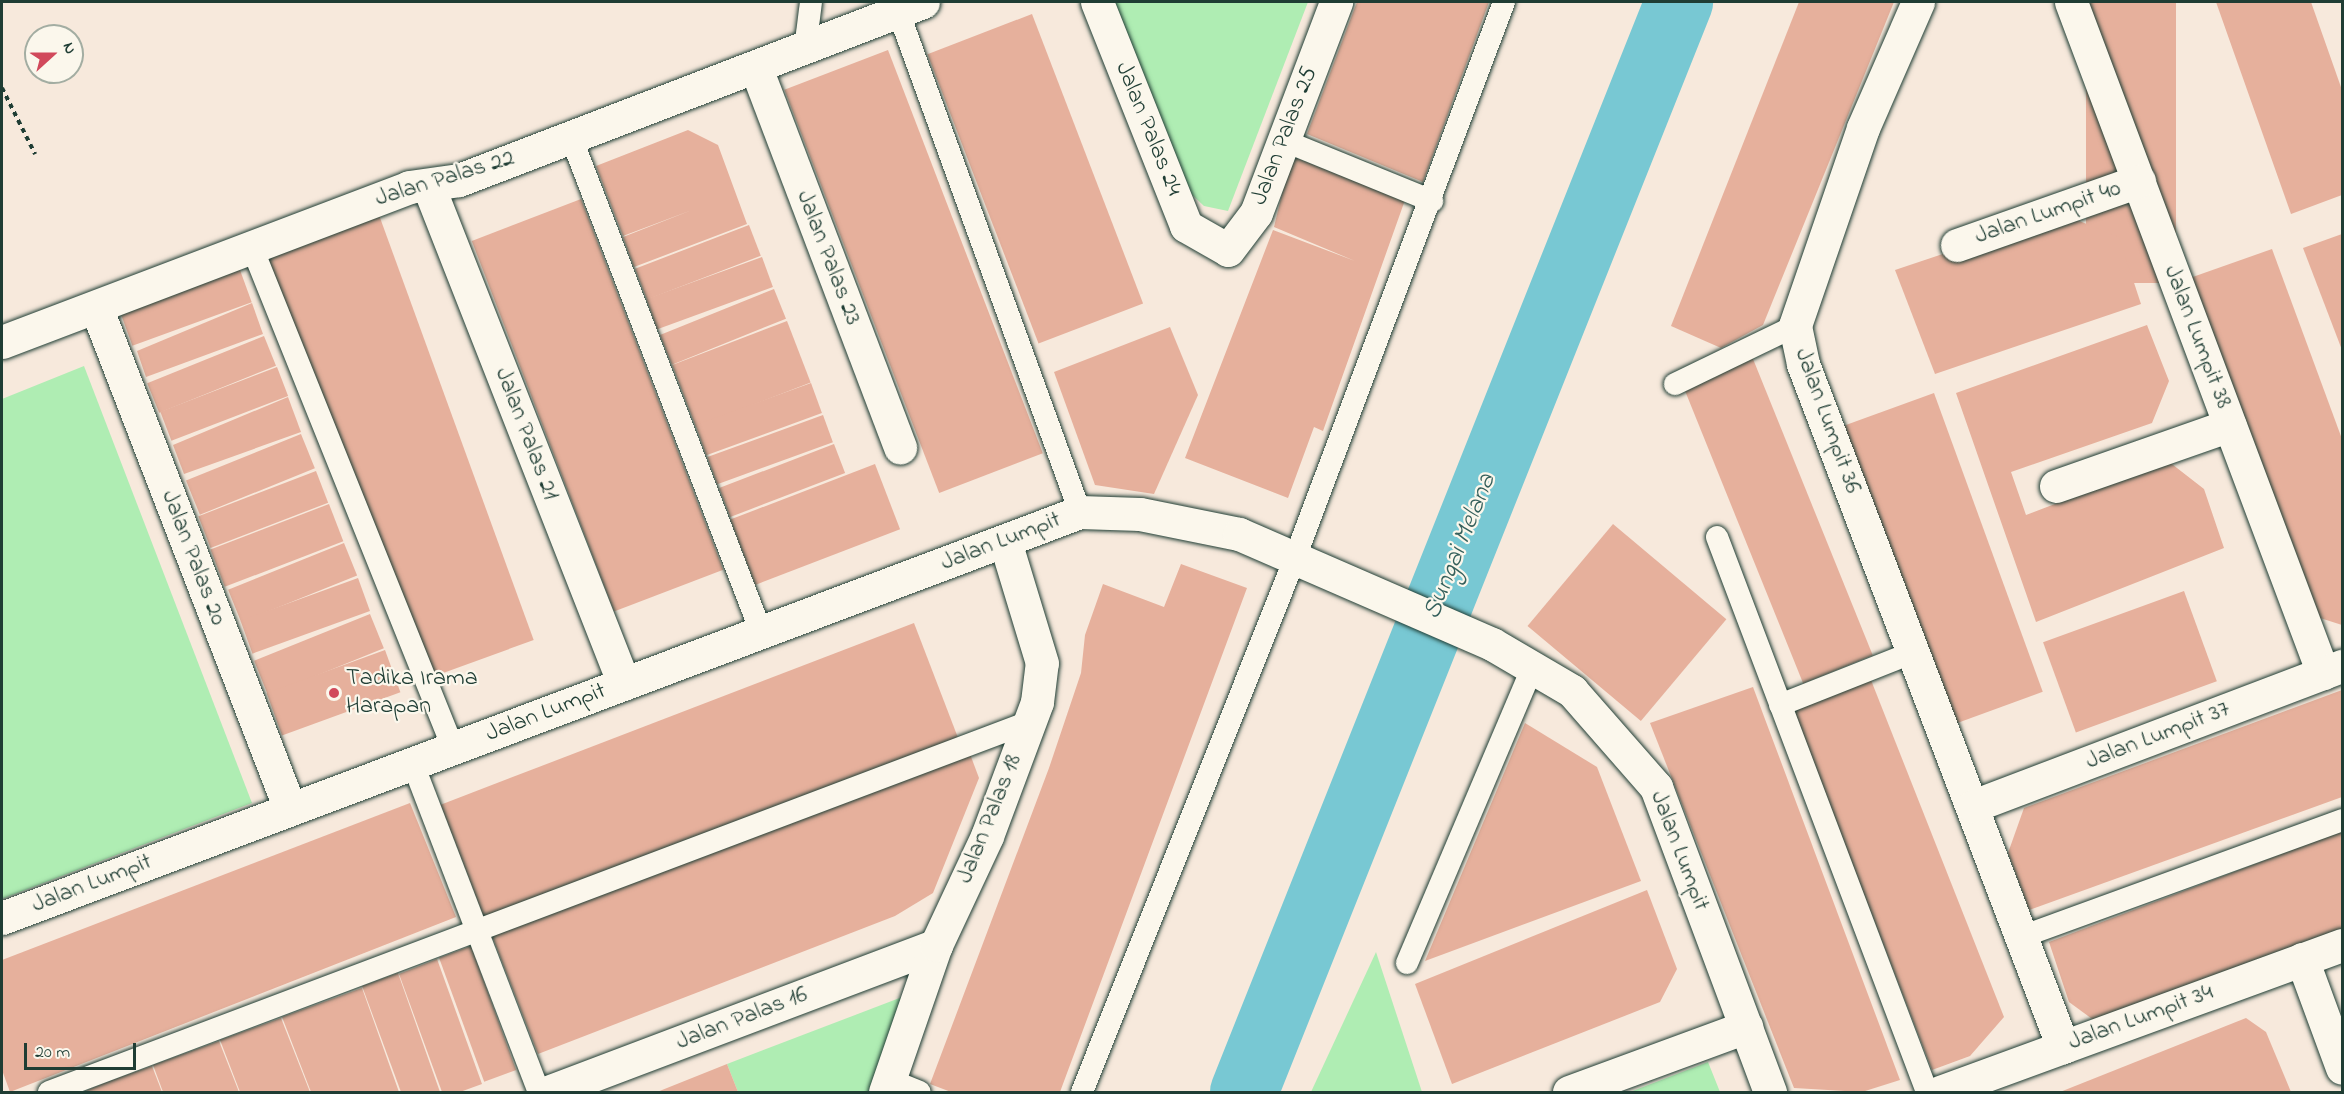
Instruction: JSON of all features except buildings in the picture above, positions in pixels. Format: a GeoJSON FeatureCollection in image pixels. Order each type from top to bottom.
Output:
{"type":"FeatureCollection","features":[{"type":"Feature","properties":{"kind":"street","name":"Jalan Palas 24"},"geometry":{"type":"LineString","coordinates":[[1097,2],[1186,226],[1214,246]]}},
{"type":"Feature","properties":{"kind":"street","name":"Jalan Palas 25"},"geometry":{"type":"LineString","coordinates":[[1214,246],[1228,250],[1241,240],[1285,141],[1336,2]]}},
{"type":"Feature","properties":{"kind":"street","name":"Jalan Lumpit 36"},"geometry":{"type":"LineString","coordinates":[[1918,2],[1863,128],[1795,326],[1803,364],[2063,1047]]}},
{"type":"Feature","properties":{"kind":"street","name":"Jalan Lumpit 38"},"geometry":{"type":"LineString","coordinates":[[2072,2],[2230,425],[2333,669]]}},
{"type":"Feature","properties":{"kind":"street","name":"Jalan Palas 22"},"geometry":{"type":"LineString","coordinates":[[2,342],[251,245],[409,187],[459,180],[756,68],[911,6]]}},
{"type":"Feature","properties":{"kind":"street","name":"Jalan Palas 23"},"geometry":{"type":"LineString","coordinates":[[756,68],[900,448]]}},
{"type":"Feature","properties":{"kind":"street","name":"Jalan Lumpit 40"},"geometry":{"type":"LineString","coordinates":[[1957,244],[2139,181]]}},
{"type":"Feature","properties":{"kind":"street","name":"Jalan Palas 21"},"geometry":{"type":"LineString","coordinates":[[428,185],[624,684]]}},
{"type":"Feature","properties":{"kind":"street","name":"Jalan Palas 20"},"geometry":{"type":"LineString","coordinates":[[96,307],[290,809]]}},
{"type":"Feature","properties":{"kind":"street"},"geometry":{"type":"LineString","coordinates":[[2056,486],[2230,425]]}},
{"type":"Feature","properties":{"kind":"street","name":"Jalan Lumpit"},"geometry":{"type":"LineString","coordinates":[[2,918],[1080,512],[1186,519],[1295,558],[1492,644],[1572,691],[1656,787],[1770,1092]]}},
{"type":"Feature","properties":{"kind":"street","name":"Jalan Palas 18"},"geometry":{"type":"LineString","coordinates":[[887,1086],[936,945],[987,836],[1029,722],[1042,663],[1005,541]]}},
{"type":"Feature","properties":{"kind":"street","name":"Jalan Lumpit 37"},"geometry":{"type":"LineString","coordinates":[[1973,806],[2333,669]]}},
{"type":"Feature","properties":{"kind":"street","name":"Jalan Palas 16"},"geometry":{"type":"LineString","coordinates":[[548,1092],[936,945]]}},
{"type":"Feature","properties":{"kind":"street","name":"Jalan Lumpit 34"},"geometry":{"type":"LineString","coordinates":[[1940,1092],[2343,945]]}},
{"type":"Feature","properties":{"kind":"street"},"geometry":{"type":"LineString","coordinates":[[2302,960],[2343,1068]]}},
{"type":"Feature","properties":{"kind":"street"},"geometry":{"type":"LineString","coordinates":[[1569,1092],[1746,1027]]}},
{"type":"Feature","properties":{"kind":"lane"},"geometry":{"type":"LineString","coordinates":[[805,49],[811,2]]}},
{"type":"Feature","properties":{"kind":"lane"},"geometry":{"type":"LineString","coordinates":[[1082,1092],[1295,558],[1432,201],[1504,2]]}},
{"type":"Feature","properties":{"kind":"lane"},"geometry":{"type":"LineString","coordinates":[[911,6],[1080,512]]}},
{"type":"Feature","properties":{"kind":"lane"},"geometry":{"type":"LineString","coordinates":[[571,137],[761,632]]}},
{"type":"Feature","properties":{"kind":"lane"},"geometry":{"type":"LineString","coordinates":[[1285,141],[1432,201]]}},
{"type":"Feature","properties":{"kind":"lane"},"geometry":{"type":"LineString","coordinates":[[251,245],[453,748]]}},
{"type":"Feature","properties":{"kind":"lane"},"geometry":{"type":"LineString","coordinates":[[1675,384],[1795,326]]}},
{"type":"Feature","properties":{"kind":"lane"},"geometry":{"type":"LineString","coordinates":[[1717,537],[1927,1092]]}},
{"type":"Feature","properties":{"kind":"lane"},"geometry":{"type":"LineString","coordinates":[[1780,705],[1914,652]]}},
{"type":"Feature","properties":{"kind":"lane"},"geometry":{"type":"LineString","coordinates":[[1407,963],[1532,669]]}},
{"type":"Feature","properties":{"kind":"lane"},"geometry":{"type":"LineString","coordinates":[[49,1092],[1029,722]]}},
{"type":"Feature","properties":{"kind":"lane"},"geometry":{"type":"LineString","coordinates":[[413,764],[539,1092]]}},
{"type":"Feature","properties":{"kind":"lane"},"geometry":{"type":"LineString","coordinates":[[2021,937],[2343,820]]}},
{"type":"Feature","properties":{"kind":"lane"},"geometry":{"type":"LineString","coordinates":[[887,1086],[920,1092]]}},
{"type":"Feature","properties":{"kind":"path"},"geometry":{"type":"LineString","coordinates":[[2,88],[35,154]]}},
{"type":"Feature","properties":{"kind":"green space"},"geometry":{"type":"Polygon","coordinates":[[[1112,2],[1308,2],[1228,211],[1204,206],[1188,191],[1112,2]]]}},
{"type":"Feature","properties":{"kind":"green space"},"geometry":{"type":"Polygon","coordinates":[[[84,366],[252,803],[2,899],[2,399],[84,366]]]}},
{"type":"Feature","properties":{"kind":"green space"},"geometry":{"type":"Polygon","coordinates":[[[1376,952],[1422,1092],[1311,1092],[1376,952]]]}},
{"type":"Feature","properties":{"kind":"green space"},"geometry":{"type":"Polygon","coordinates":[[[910,994],[874,1092],[738,1092],[727,1064],[910,994]]]}},
{"type":"Feature","properties":{"kind":"green space"},"geometry":{"type":"Polygon","coordinates":[[[1708,1062],[1720,1092],[1630,1092],[1708,1062]]]}},
{"type":"Feature","properties":{"kind":"waterway","name":"Sungai Melana"},"geometry":{"type":"LineString","coordinates":[[1244,1092],[1679,2]]}},
{"type":"Feature","properties":{"kind":"place","name":"Tadika Irama Harapan"},"geometry":{"type":"Point","coordinates":[334,693]}}]}
